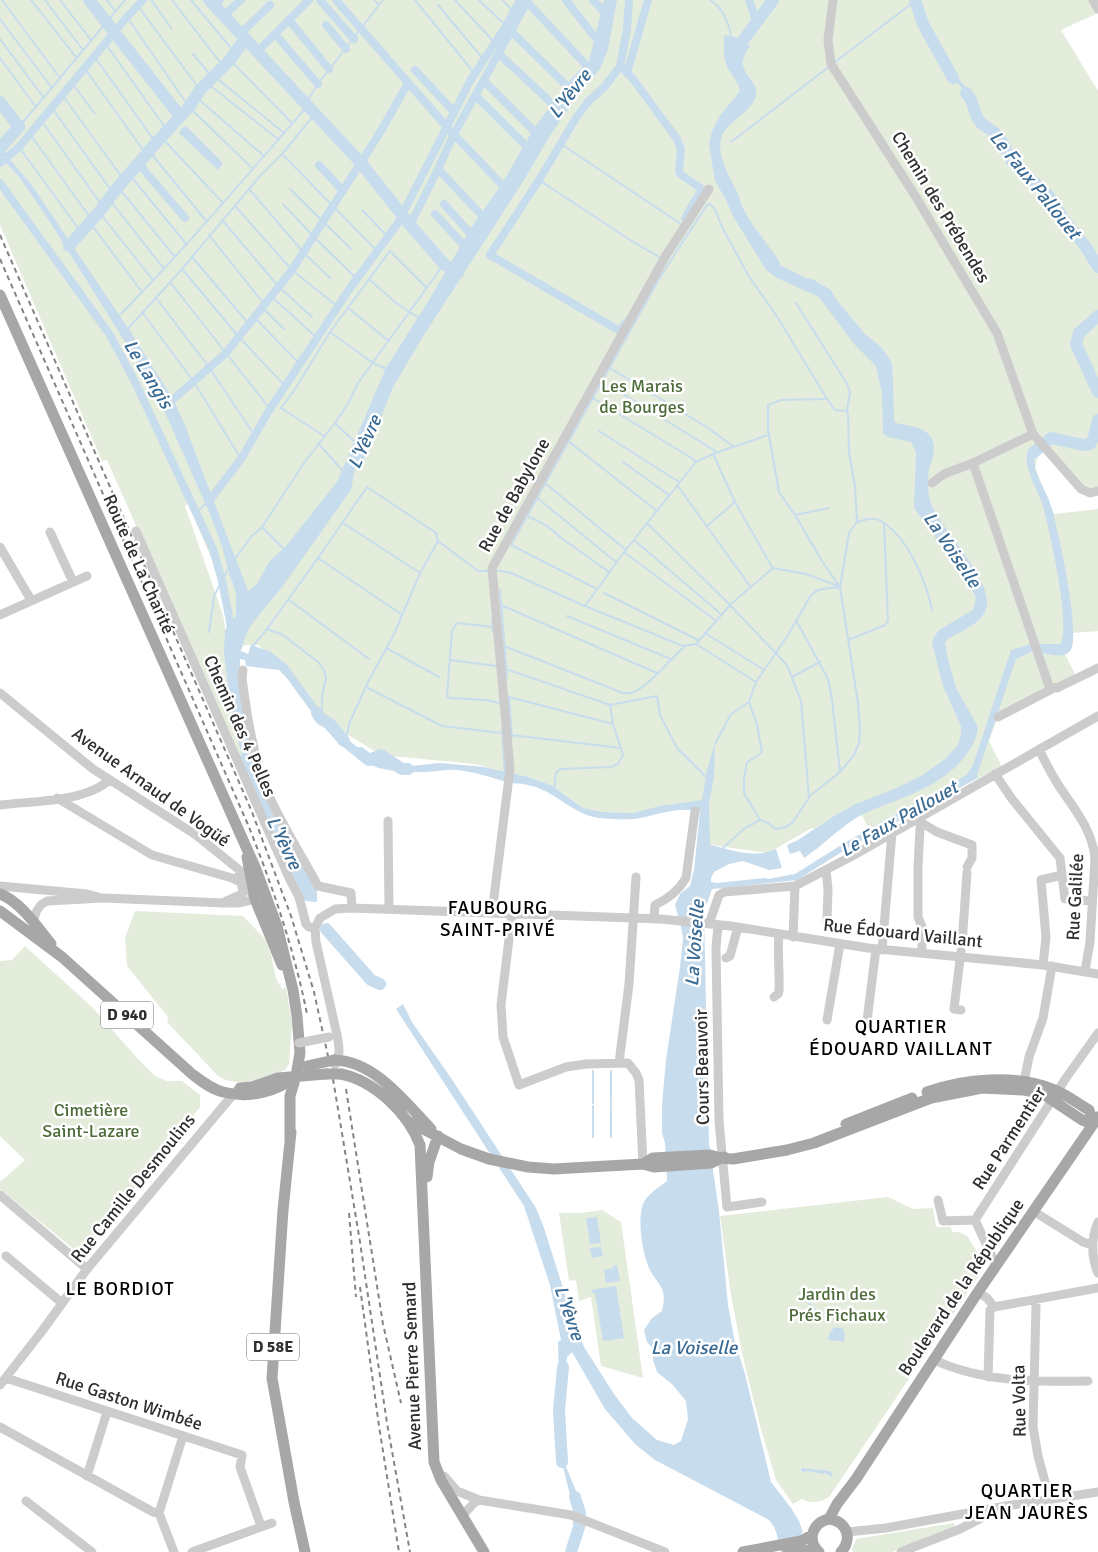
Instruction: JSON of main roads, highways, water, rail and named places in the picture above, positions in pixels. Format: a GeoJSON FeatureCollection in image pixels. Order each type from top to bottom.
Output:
{"type":"FeatureCollection","features":[{"type":"Feature","properties":{"kind":"main road","name":"Route de La Charité"},"geometry":{"type":"LineString","coordinates":[[0,295],[266,895],[285,956],[293,990],[303,1073]]}},
{"type":"Feature","properties":{"kind":"main road","name":"Route de La Charité"},"geometry":{"type":"LineString","coordinates":[[245,848],[247,898],[266,929],[293,990]]}},
{"type":"Feature","properties":{"kind":"main road","name":"D 940"},"geometry":{"type":"LineString","coordinates":[[0,894],[6,896],[34,922],[62,957]]}},
{"type":"Feature","properties":{"kind":"main road","name":"D 940"},"geometry":{"type":"LineString","coordinates":[[0,910],[62,957],[192,1074],[206,1084],[218,1090],[237,1091],[246,1095],[274,1090],[303,1073]]}},
{"type":"Feature","properties":{"kind":"main road","name":"Avenue Pierre Semard"},"geometry":{"type":"LineString","coordinates":[[303,1073],[326,1074],[337,1065],[353,1064],[381,1079],[438,1136],[429,1162],[423,1203]]}},
{"type":"Feature","properties":{"kind":"main road"},"geometry":{"type":"LineString","coordinates":[[303,1073],[337,1065]]}},
{"type":"Feature","properties":{"kind":"main road","name":"Avenue Pierre Semard"},"geometry":{"type":"LineString","coordinates":[[337,1065],[379,1091],[408,1121],[420,1145],[433,1445],[436,1469],[482,1551]]}},
{"type":"Feature","properties":{"kind":"main road","name":"D 58E"},"geometry":{"type":"LineString","coordinates":[[303,1073],[290,1140],[283,1210],[272,1378],[305,1552]]}},
{"type":"Feature","properties":{"kind":"main road"},"geometry":{"type":"LineString","coordinates":[[714,1159],[776,1146],[818,1134],[930,1091],[951,1085],[983,1081],[1024,1082],[1050,1088],[1055,1096],[1082,1120],[1096,1123]]}},
{"type":"Feature","properties":{"kind":"main road"},"geometry":{"type":"LineString","coordinates":[[408,1121],[461,1148],[489,1158],[528,1167],[554,1169],[643,1164],[654,1167],[714,1159],[753,1157],[814,1143],[916,1104],[953,1093],[982,1088],[1024,1090],[1046,1096],[1055,1096]]}},
{"type":"Feature","properties":{"kind":"main road","name":"Boulevard de la République"},"geometry":{"type":"LineString","coordinates":[[812,1535],[818,1524],[829,1519],[837,1504],[856,1479],[996,1265],[1096,1123]]}},
{"type":"Feature","properties":{"kind":"main road"},"geometry":{"type":"LineString","coordinates":[[420,1145],[438,1136]]}},
{"type":"Feature","properties":{"kind":"main road","name":"Boulevard de la République"},"geometry":{"type":"LineString","coordinates":[[845,1541],[843,1509],[856,1479]]}},
{"type":"Feature","properties":{"kind":"main road"},"geometry":{"type":"LineString","coordinates":[[829,1519],[845,1541]]}},
{"type":"Feature","properties":{"kind":"main road"},"geometry":{"type":"LineString","coordinates":[[743,1552],[801,1541],[812,1535],[817,1551],[788,1552]]}},
{"type":"Feature","properties":{"kind":"water"},"geometry":{"type":"Polygon","coordinates":[[[604,0],[617,0],[608,49],[600,69],[580,92],[551,134],[524,180],[424,335],[393,387],[366,456],[355,469],[351,490],[282,587],[251,625],[241,651],[248,654],[251,645],[271,652],[287,665],[333,728],[370,757],[411,766],[440,763],[484,767],[528,777],[551,785],[583,808],[603,812],[633,813],[660,806],[702,800],[707,770],[715,743],[714,777],[709,803],[710,845],[751,853],[768,852],[776,849],[782,868],[769,870],[743,861],[729,864],[714,872],[711,882],[717,883],[768,879],[795,874],[846,842],[966,775],[973,765],[1011,650],[1031,644],[1033,651],[1016,659],[977,775],[978,778],[845,850],[797,880],[712,889],[704,912],[709,1143],[719,1211],[728,1305],[734,1338],[745,1374],[771,1482],[799,1521],[803,1532],[801,1534],[808,1552],[781,1552],[776,1531],[769,1520],[655,1460],[635,1444],[605,1409],[572,1352],[567,1357],[564,1384],[559,1385],[558,1342],[561,1340],[550,1285],[524,1206],[396,1009],[403,1004],[412,1022],[536,1208],[584,1347],[614,1394],[632,1418],[657,1440],[674,1445],[681,1441],[688,1419],[686,1401],[672,1384],[657,1372],[653,1360],[653,1349],[647,1342],[644,1330],[652,1318],[662,1311],[664,1298],[662,1289],[651,1272],[645,1257],[641,1217],[646,1199],[667,1181],[665,1143],[662,1133],[662,1105],[666,1060],[683,938],[675,905],[680,894],[690,886],[694,870],[700,812],[675,810],[634,819],[600,818],[572,808],[547,792],[525,784],[509,783],[476,773],[458,770],[412,772],[379,768],[365,762],[338,742],[315,717],[279,670],[246,666],[245,660],[240,659],[240,688],[252,751],[300,859],[317,890],[317,902],[305,901],[292,879],[238,757],[242,755],[235,729],[224,653],[225,630],[236,616],[236,595],[222,546],[209,512],[167,417],[144,372],[48,219],[20,178],[0,156],[0,148],[31,184],[132,334],[173,399],[184,423],[248,591],[257,584],[269,562],[286,546],[337,482],[386,368],[471,228],[503,182],[534,128],[570,80],[589,61],[604,0]]]}},
{"type":"Feature","properties":{"kind":"water"},"geometry":{"type":"Polygon","coordinates":[[[918,0],[925,19],[956,75],[974,98],[980,117],[1000,130],[1017,161],[1050,191],[1075,230],[1085,239],[1098,262],[1098,268],[1047,193],[1015,165],[1001,137],[978,120],[971,100],[952,76],[914,1],[918,0]]]}},
{"type":"Feature","properties":{"kind":"water"},"geometry":{"type":"Polygon","coordinates":[[[724,35],[735,37],[750,46],[743,62],[744,68],[756,89],[754,102],[723,133],[720,146],[724,166],[743,208],[780,265],[812,279],[831,290],[836,299],[864,333],[881,347],[889,358],[892,364],[894,420],[896,423],[923,430],[932,439],[934,452],[928,482],[931,504],[974,569],[986,593],[986,610],[978,621],[948,639],[945,643],[956,688],[978,727],[973,744],[968,752],[949,773],[915,793],[856,818],[804,858],[800,851],[790,854],[787,845],[856,804],[921,776],[945,759],[958,745],[961,726],[943,686],[932,643],[939,630],[973,610],[976,597],[949,552],[940,544],[914,508],[916,452],[911,442],[888,437],[883,433],[882,394],[876,366],[854,344],[819,297],[777,278],[766,270],[733,216],[715,181],[709,144],[712,131],[719,117],[740,91],[726,63],[724,35]]]}},
{"type":"Feature","properties":{"kind":"water"},"geometry":{"type":"Polygon","coordinates":[[[186,126],[223,163],[218,170],[179,133],[186,126]]]}},
{"type":"Feature","properties":{"kind":"water"},"geometry":{"type":"Polygon","coordinates":[[[1038,441],[1043,447],[1034,456],[1035,468],[1048,497],[1053,515],[1063,555],[1071,603],[1073,641],[1070,651],[1064,655],[1041,653],[1038,644],[1060,644],[1063,635],[1063,619],[1058,575],[1049,529],[1041,500],[1027,466],[1027,456],[1038,441]]]}},
{"type":"Feature","properties":{"kind":"water"},"geometry":{"type":"Polygon","coordinates":[[[597,1217],[601,1243],[590,1244],[586,1218],[597,1217]]]}},
{"type":"Feature","properties":{"kind":"water"},"geometry":{"type":"Polygon","coordinates":[[[601,1247],[603,1256],[592,1258],[590,1248],[601,1247]]]}},
{"type":"Feature","properties":{"kind":"water"},"geometry":{"type":"Polygon","coordinates":[[[617,1265],[620,1281],[606,1283],[604,1270],[617,1265]]]}},
{"type":"Feature","properties":{"kind":"water"},"geometry":{"type":"Polygon","coordinates":[[[616,1286],[624,1338],[603,1341],[595,1293],[592,1293],[591,1290],[616,1286]]]}},
{"type":"Feature","properties":{"kind":"water"},"geometry":{"type":"Polygon","coordinates":[[[835,1327],[842,1328],[845,1334],[844,1342],[828,1340],[830,1332],[835,1327]]]}},
{"type":"Feature","properties":{"kind":"water"},"geometry":{"type":"Polygon","coordinates":[[[562,1444],[564,1462],[586,1515],[574,1511],[562,1463],[558,1462],[558,1445],[562,1444]]]}},
{"type":"Feature","properties":{"kind":"water"},"geometry":{"type":"Polygon","coordinates":[[[802,1468],[830,1471],[833,1475],[832,1477],[825,1473],[802,1472],[802,1468]]]}},
{"type":"Feature","properties":{"kind":"water"},"geometry":{"type":"Polygon","coordinates":[[[573,1521],[585,1526],[575,1552],[567,1552],[573,1530],[573,1521]]]}},
{"type":"Feature","properties":{"kind":"waterway"},"geometry":{"type":"LineString","coordinates":[[2,0],[60,78]]}},
{"type":"Feature","properties":{"kind":"waterway"},"geometry":{"type":"LineString","coordinates":[[31,0],[76,57]]}},
{"type":"Feature","properties":{"kind":"waterway"},"geometry":{"type":"LineString","coordinates":[[45,0],[83,50]]}},
{"type":"Feature","properties":{"kind":"waterway"},"geometry":{"type":"LineString","coordinates":[[60,0],[91,40]]}},
{"type":"Feature","properties":{"kind":"waterway"},"geometry":{"type":"LineString","coordinates":[[89,0],[180,116]]}},
{"type":"Feature","properties":{"kind":"waterway"},"geometry":{"type":"LineString","coordinates":[[107,0],[115,11]]}},
{"type":"Feature","properties":{"kind":"waterway"},"geometry":{"type":"LineString","coordinates":[[19,127],[125,0]]}},
{"type":"Feature","properties":{"kind":"waterway"},"geometry":{"type":"LineString","coordinates":[[0,163],[19,147],[143,0]]}},
{"type":"Feature","properties":{"kind":"waterway"},"geometry":{"type":"LineString","coordinates":[[151,0],[172,29]]}},
{"type":"Feature","properties":{"kind":"waterway"},"geometry":{"type":"LineString","coordinates":[[172,0],[223,66]]}},
{"type":"Feature","properties":{"kind":"waterway"},"geometry":{"type":"LineString","coordinates":[[191,0],[235,53]]}},
{"type":"Feature","properties":{"kind":"waterway"},"geometry":{"type":"LineString","coordinates":[[209,0],[361,163],[410,225],[444,264],[458,273]]}},
{"type":"Feature","properties":{"kind":"waterway"},"geometry":{"type":"LineString","coordinates":[[214,6],[220,0]]}},
{"type":"Feature","properties":{"kind":"waterway"},"geometry":{"type":"LineString","coordinates":[[223,16],[241,0]]}},
{"type":"Feature","properties":{"kind":"waterway"},"geometry":{"type":"LineString","coordinates":[[258,51],[309,0]]}},
{"type":"Feature","properties":{"kind":"waterway"},"geometry":{"type":"LineString","coordinates":[[320,0],[354,39]]}},
{"type":"Feature","properties":{"kind":"waterway"},"geometry":{"type":"LineString","coordinates":[[336,0],[446,126],[507,190]]}},
{"type":"Feature","properties":{"kind":"waterway"},"geometry":{"type":"LineString","coordinates":[[374,0],[379,5]]}},
{"type":"Feature","properties":{"kind":"waterway"},"geometry":{"type":"LineString","coordinates":[[117,318],[189,241],[304,110],[305,104],[318,84],[383,0]]}},
{"type":"Feature","properties":{"kind":"waterway"},"geometry":{"type":"LineString","coordinates":[[415,0],[475,74]]}},
{"type":"Feature","properties":{"kind":"waterway"},"geometry":{"type":"LineString","coordinates":[[455,0],[495,43]]}},
{"type":"Feature","properties":{"kind":"waterway"},"geometry":{"type":"LineString","coordinates":[[479,0],[506,26]]}},
{"type":"Feature","properties":{"kind":"waterway"},"geometry":{"type":"LineString","coordinates":[[502,0],[513,11]]}},
{"type":"Feature","properties":{"kind":"waterway"},"geometry":{"type":"LineString","coordinates":[[209,501],[241,459],[270,409],[350,288],[398,223],[470,81],[506,26],[520,0]]}},
{"type":"Feature","properties":{"kind":"waterway"},"geometry":{"type":"LineString","coordinates":[[438,169],[454,134],[528,0]]}},
{"type":"Feature","properties":{"kind":"waterway"},"geometry":{"type":"LineString","coordinates":[[566,0],[593,35],[603,44]]}},
{"type":"Feature","properties":{"kind":"waterway"},"geometry":{"type":"LineString","coordinates":[[593,0],[608,16]]}},
{"type":"Feature","properties":{"kind":"waterway"},"geometry":{"type":"LineString","coordinates":[[620,66],[627,29],[629,0]]}},
{"type":"Feature","properties":{"kind":"waterway"},"geometry":{"type":"LineString","coordinates":[[627,73],[648,0]]}},
{"type":"Feature","properties":{"kind":"waterway"},"geometry":{"type":"LineString","coordinates":[[710,0],[725,16],[731,38]]}},
{"type":"Feature","properties":{"kind":"waterway"},"geometry":{"type":"LineString","coordinates":[[749,0],[757,23]]}},
{"type":"Feature","properties":{"kind":"waterway","name":"La Voiselle"},"geometry":{"type":"LineString","coordinates":[[736,55],[736,50],[773,0]]}},
{"type":"Feature","properties":{"kind":"waterway","name":"Le Faux Pallouet"},"geometry":{"type":"LineString","coordinates":[[915,0],[923,24],[953,78]]}},
{"type":"Feature","properties":{"kind":"waterway"},"geometry":{"type":"LineString","coordinates":[[835,62],[915,1]]}},
{"type":"Feature","properties":{"kind":"waterway"},"geometry":{"type":"LineString","coordinates":[[527,2],[590,69]]}},
{"type":"Feature","properties":{"kind":"waterway"},"geometry":{"type":"LineString","coordinates":[[240,34],[270,5]]}},
{"type":"Feature","properties":{"kind":"waterway"},"geometry":{"type":"LineString","coordinates":[[438,5],[484,60]]}},
{"type":"Feature","properties":{"kind":"waterway"},"geometry":{"type":"LineString","coordinates":[[138,6],[200,90]]}},
{"type":"Feature","properties":{"kind":"waterway"},"geometry":{"type":"LineString","coordinates":[[127,17],[189,107],[253,169]]}},
{"type":"Feature","properties":{"kind":"waterway"},"geometry":{"type":"LineString","coordinates":[[0,19],[52,88]]}},
{"type":"Feature","properties":{"kind":"waterway"},"geometry":{"type":"LineString","coordinates":[[289,20],[329,69]]}},
{"type":"Feature","properties":{"kind":"waterway"},"geometry":{"type":"LineString","coordinates":[[326,25],[346,49]]}},
{"type":"Feature","properties":{"kind":"waterway"},"geometry":{"type":"LineString","coordinates":[[511,31],[572,91]]}},
{"type":"Feature","properties":{"kind":"waterway"},"geometry":{"type":"LineString","coordinates":[[275,34],[318,84]]}},
{"type":"Feature","properties":{"kind":"waterway"},"geometry":{"type":"LineString","coordinates":[[0,39],[44,98]]}},
{"type":"Feature","properties":{"kind":"waterway"},"geometry":{"type":"LineString","coordinates":[[69,246],[189,107],[200,90],[230,60],[245,39]]}},
{"type":"Feature","properties":{"kind":"waterway"},"geometry":{"type":"LineString","coordinates":[[105,43],[167,130]]}},
{"type":"Feature","properties":{"kind":"waterway"},"geometry":{"type":"LineString","coordinates":[[193,54],[212,77],[219,80],[284,133]]}},
{"type":"Feature","properties":{"kind":"waterway"},"geometry":{"type":"LineString","coordinates":[[499,54],[559,110]]}},
{"type":"Feature","properties":{"kind":"waterway"},"geometry":{"type":"LineString","coordinates":[[94,56],[156,143]]}},
{"type":"Feature","properties":{"kind":"waterway"},"geometry":{"type":"LineString","coordinates":[[0,58],[36,107]]}},
{"type":"Feature","properties":{"kind":"waterway"},"geometry":{"type":"LineString","coordinates":[[230,60],[292,123]]}},
{"type":"Feature","properties":{"kind":"waterway"},"geometry":{"type":"LineString","coordinates":[[621,66],[633,79],[677,139],[681,149],[680,174],[702,189],[685,218]]}},
{"type":"Feature","properties":{"kind":"waterway"},"geometry":{"type":"LineString","coordinates":[[731,142],[830,66]]}},
{"type":"Feature","properties":{"kind":"waterway"},"geometry":{"type":"LineString","coordinates":[[85,69],[146,154]]}},
{"type":"Feature","properties":{"kind":"waterway"},"geometry":{"type":"LineString","coordinates":[[618,69],[576,118],[539,180],[490,255],[620,331],[625,323]]}},
{"type":"Feature","properties":{"kind":"waterway"},"geometry":{"type":"LineString","coordinates":[[415,70],[454,112]]}},
{"type":"Feature","properties":{"kind":"waterway"},"geometry":{"type":"LineString","coordinates":[[484,81],[538,135]]}},
{"type":"Feature","properties":{"kind":"waterway"},"geometry":{"type":"LineString","coordinates":[[72,83],[95,114]]}},
{"type":"Feature","properties":{"kind":"waterway"},"geometry":{"type":"LineString","coordinates":[[207,83],[279,140]]}},
{"type":"Feature","properties":{"kind":"waterway"},"geometry":{"type":"LineString","coordinates":[[168,404],[226,353],[292,270],[381,131],[408,83]]}},
{"type":"Feature","properties":{"kind":"waterway","name":"Le Faux Pallouet"},"geometry":{"type":"LineString","coordinates":[[966,93],[981,123],[999,136],[1013,163],[1049,196],[1098,267]]}},
{"type":"Feature","properties":{"kind":"waterway"},"geometry":{"type":"LineString","coordinates":[[63,96],[124,180]]}},
{"type":"Feature","properties":{"kind":"waterway"},"geometry":{"type":"LineString","coordinates":[[476,96],[530,150]]}},
{"type":"Feature","properties":{"kind":"waterway"},"geometry":{"type":"LineString","coordinates":[[196,97],[264,156]]}},
{"type":"Feature","properties":{"kind":"waterway","name":"Le Langis"},"geometry":{"type":"LineString","coordinates":[[0,102],[19,127],[0,148]]}},
{"type":"Feature","properties":{"kind":"waterway"},"geometry":{"type":"LineString","coordinates":[[52,108],[113,193]]}},
{"type":"Feature","properties":{"kind":"waterway"},"geometry":{"type":"LineString","coordinates":[[126,331],[182,269],[315,114]]}},
{"type":"Feature","properties":{"kind":"waterway"},"geometry":{"type":"LineString","coordinates":[[41,120],[103,207]]}},
{"type":"Feature","properties":{"kind":"waterway"},"geometry":{"type":"LineString","coordinates":[[29,133],[92,220]]}},
{"type":"Feature","properties":{"kind":"waterway"},"geometry":{"type":"LineString","coordinates":[[162,138],[223,203]]}},
{"type":"Feature","properties":{"kind":"waterway"},"geometry":{"type":"LineString","coordinates":[[561,144],[681,224]]}},
{"type":"Feature","properties":{"kind":"waterway"},"geometry":{"type":"LineString","coordinates":[[19,147],[81,232]]}},
{"type":"Feature","properties":{"kind":"waterway"},"geometry":{"type":"LineString","coordinates":[[149,151],[207,222]]}},
{"type":"Feature","properties":{"kind":"waterway"},"geometry":{"type":"LineString","coordinates":[[282,154],[377,251]]}},
{"type":"Feature","properties":{"kind":"waterway"},"geometry":{"type":"LineString","coordinates":[[138,163],[185,218]]}},
{"type":"Feature","properties":{"kind":"waterway"},"geometry":{"type":"LineString","coordinates":[[319,165],[343,191]]}},
{"type":"Feature","properties":{"kind":"waterway"},"geometry":{"type":"LineString","coordinates":[[410,225],[438,169],[487,221]]}},
{"type":"Feature","properties":{"kind":"waterway"},"geometry":{"type":"LineString","coordinates":[[129,174],[187,245]]}},
{"type":"Feature","properties":{"kind":"waterway"},"geometry":{"type":"LineString","coordinates":[[539,180],[630,240],[661,258]]}},
{"type":"Feature","properties":{"kind":"waterway"},"geometry":{"type":"LineString","coordinates":[[0,183],[110,335],[136,384],[213,549],[222,581],[232,632]]}},
{"type":"Feature","properties":{"kind":"waterway"},"geometry":{"type":"LineString","coordinates":[[118,187],[175,257]]}},
{"type":"Feature","properties":{"kind":"waterway"},"geometry":{"type":"LineString","coordinates":[[249,189],[304,253],[330,278]]}},
{"type":"Feature","properties":{"kind":"waterway"},"geometry":{"type":"LineString","coordinates":[[290,189],[351,249]]}},
{"type":"Feature","properties":{"kind":"waterway"},"geometry":{"type":"LineString","coordinates":[[109,199],[164,269]]}},
{"type":"Feature","properties":{"kind":"waterway"},"geometry":{"type":"LineString","coordinates":[[283,204],[357,279]]}},
{"type":"Feature","properties":{"kind":"waterway"},"geometry":{"type":"LineString","coordinates":[[444,204],[476,240]]}},
{"type":"Feature","properties":{"kind":"waterway"},"geometry":{"type":"LineString","coordinates":[[597,589],[511,545],[660,277],[707,205],[710,204],[715,209],[721,225],[748,275],[778,318],[827,399],[835,410],[847,411],[848,415],[849,452],[855,487],[857,522],[849,533],[840,587],[858,703],[859,743],[854,755],[840,772],[811,795],[792,823],[786,827],[776,829],[760,820],[744,793],[747,762],[762,753],[757,724],[749,702]]}},
{"type":"Feature","properties":{"kind":"waterway"},"geometry":{"type":"LineString","coordinates":[[235,206],[292,270],[338,307]]}},
{"type":"Feature","properties":{"kind":"waterway"},"geometry":{"type":"LineString","coordinates":[[362,210],[388,237]]}},
{"type":"Feature","properties":{"kind":"waterway"},"geometry":{"type":"LineString","coordinates":[[99,212],[153,280]]}},
{"type":"Feature","properties":{"kind":"waterway"},"geometry":{"type":"LineString","coordinates":[[435,214],[469,251]]}},
{"type":"Feature","properties":{"kind":"waterway"},"geometry":{"type":"LineString","coordinates":[[222,220],[279,287],[312,317]]}},
{"type":"Feature","properties":{"kind":"waterway"},"geometry":{"type":"LineString","coordinates":[[90,223],[142,292]]}},
{"type":"Feature","properties":{"kind":"waterway"},"geometry":{"type":"LineString","coordinates":[[209,235],[264,304]]}},
{"type":"Feature","properties":{"kind":"waterway"},"geometry":{"type":"LineString","coordinates":[[324,436],[281,408],[330,332],[390,251],[426,287]]}},
{"type":"Feature","properties":{"kind":"waterway"},"geometry":{"type":"LineString","coordinates":[[192,257],[248,323]]}},
{"type":"Feature","properties":{"kind":"waterway"},"geometry":{"type":"LineString","coordinates":[[235,559],[251,537],[262,527],[304,463],[335,423],[349,402],[358,383],[444,264]]}},
{"type":"Feature","properties":{"kind":"waterway"},"geometry":{"type":"LineString","coordinates":[[182,269],[239,337],[285,386]]}},
{"type":"Feature","properties":{"kind":"waterway"},"geometry":{"type":"LineString","coordinates":[[370,280],[396,303],[419,318]]}},
{"type":"Feature","properties":{"kind":"waterway"},"geometry":{"type":"LineString","coordinates":[[170,282],[270,409]]}},
{"type":"Feature","properties":{"kind":"waterway"},"geometry":{"type":"LineString","coordinates":[[271,296],[317,338]]}},
{"type":"Feature","properties":{"kind":"waterway"},"geometry":{"type":"LineString","coordinates":[[156,298],[209,367],[255,436]]}},
{"type":"Feature","properties":{"kind":"waterway"},"geometry":{"type":"LineString","coordinates":[[796,303],[847,384],[850,392],[847,411]]}},
{"type":"Feature","properties":{"kind":"waterway"},"geometry":{"type":"LineString","coordinates":[[262,307],[284,329]]}},
{"type":"Feature","properties":{"kind":"waterway"},"geometry":{"type":"LineString","coordinates":[[348,308],[389,341]]}},
{"type":"Feature","properties":{"kind":"waterway"},"geometry":{"type":"LineString","coordinates":[[142,312],[194,382],[241,459]]}},
{"type":"Feature","properties":{"kind":"waterway","name":"Le Faux Pallouet"},"geometry":{"type":"LineString","coordinates":[[1098,316],[1079,333],[1076,344],[1098,392]]}},
{"type":"Feature","properties":{"kind":"waterway"},"geometry":{"type":"LineString","coordinates":[[254,317],[300,364]]}},
{"type":"Feature","properties":{"kind":"waterway"},"geometry":{"type":"LineString","coordinates":[[330,332],[373,363],[387,369]]}},
{"type":"Feature","properties":{"kind":"waterway"},"geometry":{"type":"LineString","coordinates":[[610,368],[708,428],[734,447]]}},
{"type":"Feature","properties":{"kind":"waterway"},"geometry":{"type":"LineString","coordinates":[[621,393],[716,453]]}},
{"type":"Feature","properties":{"kind":"waterway"},"geometry":{"type":"LineString","coordinates":[[593,398],[696,462]]}},
{"type":"Feature","properties":{"kind":"waterway"},"geometry":{"type":"LineString","coordinates":[[826,399],[781,400],[768,405],[768,430],[779,492],[840,587]]}},
{"type":"Feature","properties":{"kind":"waterway","name":"Le Faux Pallouet"},"geometry":{"type":"LineString","coordinates":[[1033,453],[1051,438],[1084,445],[1090,444],[1094,437],[1098,420]]}},
{"type":"Feature","properties":{"kind":"waterway"},"geometry":{"type":"LineString","coordinates":[[335,423],[355,442]]}},
{"type":"Feature","properties":{"kind":"waterway"},"geometry":{"type":"LineString","coordinates":[[599,431],[679,482]]}},
{"type":"Feature","properties":{"kind":"waterway"},"geometry":{"type":"LineString","coordinates":[[585,606],[624,552],[696,462],[713,454],[768,435]]}},
{"type":"Feature","properties":{"kind":"waterway"},"geometry":{"type":"LineString","coordinates":[[568,441],[657,511]]}},
{"type":"Feature","properties":{"kind":"waterway"},"geometry":{"type":"LineString","coordinates":[[319,444],[342,470]]}},
{"type":"Feature","properties":{"kind":"waterway"},"geometry":{"type":"LineString","coordinates":[[713,454],[735,502],[772,567]]}},
{"type":"Feature","properties":{"kind":"waterway"},"geometry":{"type":"LineString","coordinates":[[623,462],[669,495]]}},
{"type":"Feature","properties":{"kind":"waterway"},"geometry":{"type":"LineString","coordinates":[[545,483],[626,550]]}},
{"type":"Feature","properties":{"kind":"waterway"},"geometry":{"type":"LineString","coordinates":[[677,485],[750,586]]}},
{"type":"Feature","properties":{"kind":"waterway"},"geometry":{"type":"LineString","coordinates":[[318,558],[367,487],[436,533],[438,541],[478,571],[490,571]]}},
{"type":"Feature","properties":{"kind":"waterway"},"geometry":{"type":"LineString","coordinates":[[536,497],[616,562]]}},
{"type":"Feature","properties":{"kind":"waterway"},"geometry":{"type":"LineString","coordinates":[[707,526],[735,502]]}},
{"type":"Feature","properties":{"kind":"waterway"},"geometry":{"type":"LineString","coordinates":[[195,513],[207,503]]}},
{"type":"Feature","properties":{"kind":"waterway"},"geometry":{"type":"LineString","coordinates":[[795,515],[829,508]]}},
{"type":"Feature","properties":{"kind":"waterway"},"geometry":{"type":"LineString","coordinates":[[527,516],[541,522],[609,572]]}},
{"type":"Feature","properties":{"kind":"waterway"},"geometry":{"type":"LineString","coordinates":[[848,640],[885,625],[888,621],[884,523],[875,519],[857,522]]}},
{"type":"Feature","properties":{"kind":"waterway"},"geometry":{"type":"LineString","coordinates":[[343,523],[420,573]]}},
{"type":"Feature","properties":{"kind":"waterway"},"geometry":{"type":"LineString","coordinates":[[647,523],[730,605],[787,665],[801,701],[809,798]]}},
{"type":"Feature","properties":{"kind":"waterway"},"geometry":{"type":"LineString","coordinates":[[884,523],[893,530],[909,550],[921,574],[932,610]]}},
{"type":"Feature","properties":{"kind":"waterway"},"geometry":{"type":"LineString","coordinates":[[262,527],[285,550]]}},
{"type":"Feature","properties":{"kind":"waterway"},"geometry":{"type":"LineString","coordinates":[[634,540],[721,614]]}},
{"type":"Feature","properties":{"kind":"waterway"},"geometry":{"type":"LineString","coordinates":[[346,740],[349,724],[368,682],[394,634],[420,573],[438,541]]}},
{"type":"Feature","properties":{"kind":"waterway"},"geometry":{"type":"LineString","coordinates":[[624,552],[715,620]]}},
{"type":"Feature","properties":{"kind":"waterway"},"geometry":{"type":"LineString","coordinates":[[253,646],[318,558],[401,614]]}},
{"type":"Feature","properties":{"kind":"waterway"},"geometry":{"type":"LineString","coordinates":[[697,643],[730,605],[773,568],[806,574],[838,586]]}},
{"type":"Feature","properties":{"kind":"waterway"},"geometry":{"type":"LineString","coordinates":[[209,632],[214,596],[228,569]]}},
{"type":"Feature","properties":{"kind":"waterway"},"geometry":{"type":"LineString","coordinates":[[495,570],[511,573],[683,646],[696,644],[756,682]]}},
{"type":"Feature","properties":{"kind":"waterway"},"geometry":{"type":"LineString","coordinates":[[715,744],[731,714],[749,702],[756,682],[788,635],[810,597],[816,591],[840,587]]}},
{"type":"Feature","properties":{"kind":"waterway"},"geometry":{"type":"LineString","coordinates":[[500,590],[507,677]]}},
{"type":"Feature","properties":{"kind":"waterway"},"geometry":{"type":"LineString","coordinates":[[604,593],[698,640]]}},
{"type":"Feature","properties":{"kind":"waterway"},"geometry":{"type":"LineString","coordinates":[[289,600],[369,659]]}},
{"type":"Feature","properties":{"kind":"waterway"},"geometry":{"type":"LineString","coordinates":[[501,605],[657,673]]}},
{"type":"Feature","properties":{"kind":"waterway"},"geometry":{"type":"LineString","coordinates":[[567,616],[671,659]]}},
{"type":"Feature","properties":{"kind":"waterway"},"geometry":{"type":"LineString","coordinates":[[492,620],[493,632]]}},
{"type":"Feature","properties":{"kind":"waterway"},"geometry":{"type":"LineString","coordinates":[[796,620],[828,679],[840,771]]}},
{"type":"Feature","properties":{"kind":"waterway"},"geometry":{"type":"LineString","coordinates":[[493,627],[457,623],[452,631],[447,696],[449,698],[486,700],[500,703]]}},
{"type":"Feature","properties":{"kind":"waterway"},"geometry":{"type":"LineString","coordinates":[[267,629],[283,635],[318,662],[324,670],[326,678],[322,696],[322,715]]}},
{"type":"Feature","properties":{"kind":"waterway"},"geometry":{"type":"LineString","coordinates":[[705,633],[764,670]]}},
{"type":"Feature","properties":{"kind":"waterway"},"geometry":{"type":"LineString","coordinates":[[504,646],[624,693],[637,691],[644,686],[685,646]]}},
{"type":"Feature","properties":{"kind":"waterway"},"geometry":{"type":"LineString","coordinates":[[386,648],[439,677]]}},
{"type":"Feature","properties":{"kind":"waterway"},"geometry":{"type":"LineString","coordinates":[[450,660],[497,666]]}},
{"type":"Feature","properties":{"kind":"waterway"},"geometry":{"type":"LineString","coordinates":[[792,677],[820,662]]}},
{"type":"Feature","properties":{"kind":"waterway"},"geometry":{"type":"LineString","coordinates":[[506,669],[610,705],[657,696],[660,715],[677,748],[707,778]]}},
{"type":"Feature","properties":{"kind":"waterway"},"geometry":{"type":"LineString","coordinates":[[366,687],[442,726],[501,733]]}},
{"type":"Feature","properties":{"kind":"waterway"},"geometry":{"type":"LineString","coordinates":[[512,738],[509,697],[613,724]]}},
{"type":"Feature","properties":{"kind":"waterway"},"geometry":{"type":"LineString","coordinates":[[554,790],[556,773],[560,769],[611,767],[618,764],[623,755],[613,724],[610,705]]}},
{"type":"Feature","properties":{"kind":"waterway"},"geometry":{"type":"LineString","coordinates":[[317,713],[321,719],[330,724],[344,741]]}},
{"type":"Feature","properties":{"kind":"waterway"},"geometry":{"type":"LineString","coordinates":[[502,729],[505,774]]}},
{"type":"Feature","properties":{"kind":"waterway"},"geometry":{"type":"LineString","coordinates":[[511,735],[621,748]]}},
{"type":"Feature","properties":{"kind":"waterway"},"geometry":{"type":"LineString","coordinates":[[360,753],[369,760],[381,755],[402,769],[408,769]]}},
{"type":"Feature","properties":{"kind":"waterway"},"geometry":{"type":"LineString","coordinates":[[723,848],[745,828],[760,820]]}},
{"type":"Feature","properties":{"kind":"waterway","name":"L'Yèvre"},"geometry":{"type":"LineString","coordinates":[[326,929],[371,980],[380,984]]}},
{"type":"Feature","properties":{"kind":"waterway"},"geometry":{"type":"LineString","coordinates":[[593,1071],[593,1103]]}},
{"type":"Feature","properties":{"kind":"waterway"},"geometry":{"type":"LineString","coordinates":[[611,1071],[611,1103]]}},
{"type":"Feature","properties":{"kind":"waterway"},"geometry":{"type":"LineString","coordinates":[[611,1105],[611,1137]]}},
{"type":"Feature","properties":{"kind":"waterway"},"geometry":{"type":"LineString","coordinates":[[593,1106],[593,1137]]}},
{"type":"Feature","properties":{"kind":"waterway"},"geometry":{"type":"LineString","coordinates":[[800,1293],[817,1312]]}},
{"type":"Feature","properties":{"kind":"waterway"},"geometry":{"type":"LineString","coordinates":[[562,1462],[559,1410],[563,1367]]}},
{"type":"Feature","properties":{"kind":"waterway"},"geometry":{"type":"LineString","coordinates":[[571,1552],[580,1524],[580,1513],[575,1497]]}},
{"type":"Feature","properties":{"kind":"railway"},"geometry":{"type":"LineString","coordinates":[[0,235],[252,812],[291,916],[314,992],[333,1079],[387,1423],[410,1552]]}},
{"type":"Feature","properties":{"kind":"railway"},"geometry":{"type":"LineString","coordinates":[[0,259],[249,827],[282,919],[296,966],[307,1014]]}},
{"type":"Feature","properties":{"kind":"railway"},"geometry":{"type":"LineString","coordinates":[[346,1089],[383,1324],[401,1403]]}},
{"type":"Feature","properties":{"kind":"railway"},"geometry":{"type":"LineString","coordinates":[[349,1213],[356,1297]]}},
{"type":"Feature","properties":{"kind":"railway"},"geometry":{"type":"LineString","coordinates":[[360,1287],[399,1552]]}},
{"type":"Feature","properties":{"kind":"district","name":"FAUBOURG SAINT-PRIVÉ"},"geometry":{"type":"Point","coordinates":[498,919]}},
{"type":"Feature","properties":{"kind":"district","name":"QUARTIER ÉDOUARD VAILLANT"},"geometry":{"type":"Point","coordinates":[901,1038]}},
{"type":"Feature","properties":{"kind":"district","name":"LE BORDIOT"},"geometry":{"type":"Point","coordinates":[120,1289]}},
{"type":"Feature","properties":{"kind":"district","name":"QUARTIER JEAN JAURÈS"},"geometry":{"type":"Point","coordinates":[1027,1502]}},
{"type":"Feature","properties":{"kind":"park label","name":"Les Marais de Bourges"},"geometry":{"type":"Point","coordinates":[642,396]}},
{"type":"Feature","properties":{"kind":"park label","name":"Cimetière Saint-Lazare"},"geometry":{"type":"Point","coordinates":[91,1120]}},
{"type":"Feature","properties":{"kind":"park label","name":"Jardin des Prés Fichaux"},"geometry":{"type":"Point","coordinates":[837,1304]}}]}
